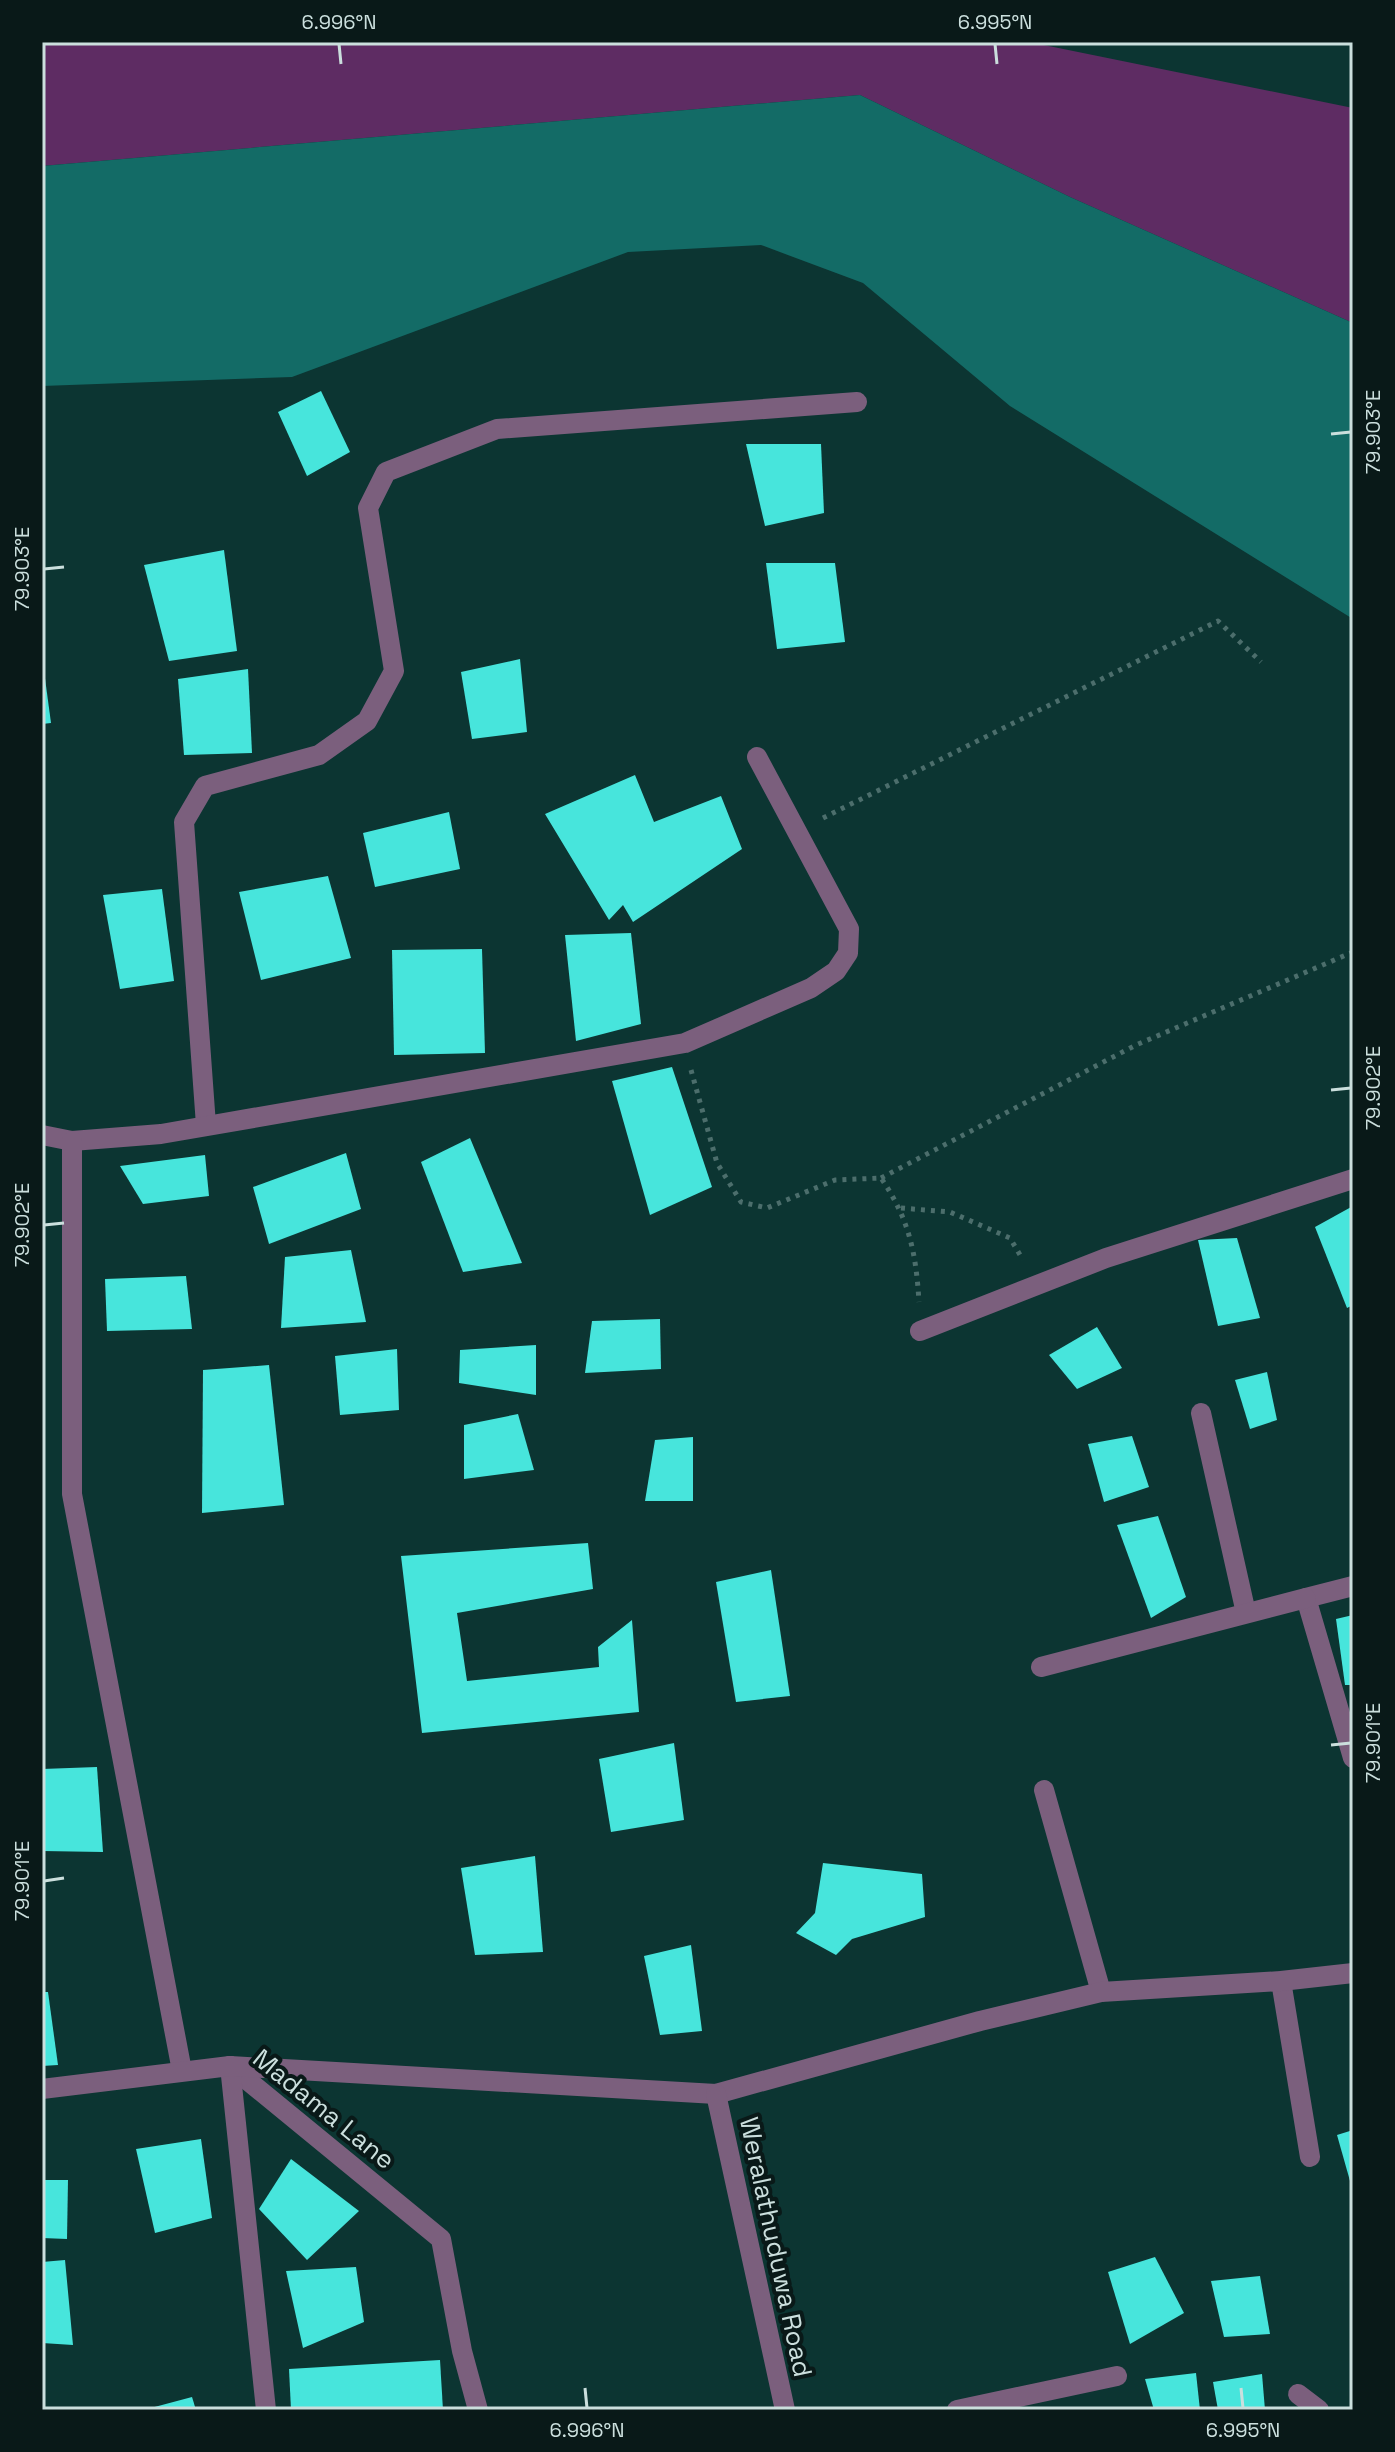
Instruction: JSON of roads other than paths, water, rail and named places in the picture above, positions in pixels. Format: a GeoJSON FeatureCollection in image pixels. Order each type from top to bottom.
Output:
{"type":"FeatureCollection","features":[{"type":"Feature","properties":{"kind":"street"},"geometry":{"type":"LineString","coordinates":[[206,1125],[184,822],[205,786],[319,755],[367,721],[394,671],[368,508],[386,472],[497,429],[857,402]]}},
{"type":"Feature","properties":{"kind":"street"},"geometry":{"type":"LineString","coordinates":[[42,1135],[72,1141],[161,1134],[685,1043],[811,988],[836,971],[848,953],[849,929],[757,757]]}},
{"type":"Feature","properties":{"kind":"street"},"geometry":{"type":"LineString","coordinates":[[72,1141],[72,1494],[182,2071]]}},
{"type":"Feature","properties":{"kind":"street"},"geometry":{"type":"LineString","coordinates":[[920,1331],[1106,1258],[1353,1179]]}},
{"type":"Feature","properties":{"kind":"street"},"geometry":{"type":"LineString","coordinates":[[1201,1413],[1246,1613]]}},
{"type":"Feature","properties":{"kind":"street"},"geometry":{"type":"LineString","coordinates":[[1041,1667],[1353,1586]]}},
{"type":"Feature","properties":{"kind":"street"},"geometry":{"type":"LineString","coordinates":[[1306,1598],[1353,1758]]}},
{"type":"Feature","properties":{"kind":"street"},"geometry":{"type":"LineString","coordinates":[[1044,1790],[1101,1992]]}},
{"type":"Feature","properties":{"kind":"street"},"geometry":{"type":"LineString","coordinates":[[42,2089],[230,2066],[716,2094],[980,2021],[1101,1992],[1281,1981],[1353,1973]]}},
{"type":"Feature","properties":{"kind":"street"},"geometry":{"type":"LineString","coordinates":[[1281,1981],[1310,2157]]}},
{"type":"Feature","properties":{"kind":"street","name":"Madama Lane"},"geometry":{"type":"LineString","coordinates":[[230,2066],[266,2410]]}},
{"type":"Feature","properties":{"kind":"street","name":"Madama Lane"},"geometry":{"type":"LineString","coordinates":[[230,2066],[441,2239],[462,2351],[478,2410]]}},
{"type":"Feature","properties":{"kind":"street","name":"Weralathuduwa Road"},"geometry":{"type":"LineString","coordinates":[[716,2094],[785,2410]]}},
{"type":"Feature","properties":{"kind":"street"},"geometry":{"type":"LineString","coordinates":[[957,2410],[1117,2376]]}},
{"type":"Feature","properties":{"kind":"street"},"geometry":{"type":"LineString","coordinates":[[1298,2394],[1319,2410]]}},
{"type":"Feature","properties":{"kind":"water"},"geometry":{"type":"Polygon","coordinates":[[[860,95],[1070,197],[1353,323],[1353,619],[1010,406],[863,283],[761,245],[628,252],[292,377],[42,386],[42,166],[860,95]]]}}]}
